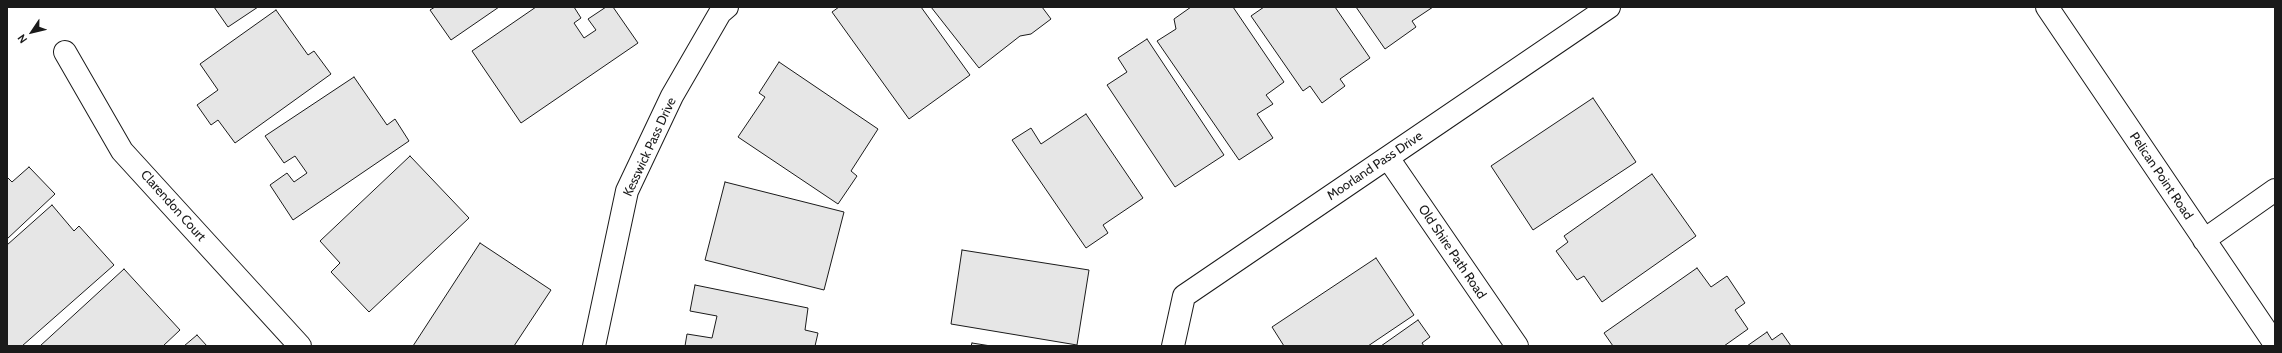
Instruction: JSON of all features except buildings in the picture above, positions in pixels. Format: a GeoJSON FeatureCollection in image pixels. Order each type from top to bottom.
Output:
{"type":"FeatureCollection","features":[{"type":"Feature","properties":{"kind":"street","name":"Moorland Pass Drive"},"geometry":{"type":"LineString","coordinates":[[1173,346],[1184,296],[1609,7]]}},
{"type":"Feature","properties":{"kind":"street","name":"Pelican Point Road"},"geometry":{"type":"LineString","coordinates":[[2047,7],[2275,344]]}},
{"type":"Feature","properties":{"kind":"street","name":"Kesswick Pass Drive"},"geometry":{"type":"LineString","coordinates":[[594,346],[627,191],[672,96],[720,9]]}},
{"type":"Feature","properties":{"kind":"street","name":"Clarendon Court"},"geometry":{"type":"LineString","coordinates":[[65,52],[122,151],[300,346]]}},
{"type":"Feature","properties":{"kind":"street","name":"Old Shire Path Road"},"geometry":{"type":"LineString","coordinates":[[1388,158],[1517,346]]}},
{"type":"Feature","properties":{"kind":"street"},"geometry":{"type":"LineString","coordinates":[[2204,240],[2275,190]]}}]}
